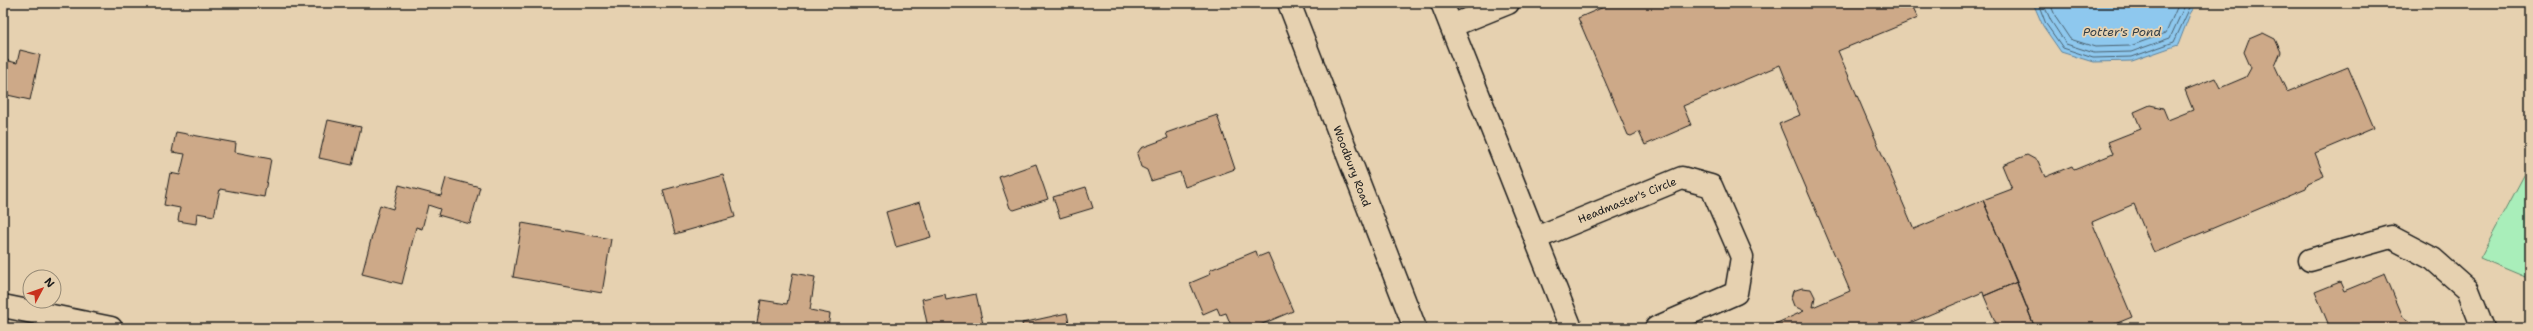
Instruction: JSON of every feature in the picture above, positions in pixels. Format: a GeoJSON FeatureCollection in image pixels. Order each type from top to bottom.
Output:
{"type":"FeatureCollection","features":[{"type":"Feature","properties":{"kind":"main road","name":"Woodbury Road"},"geometry":{"type":"LineString","coordinates":[[1289,3],[1415,328]]}},
{"type":"Feature","properties":{"kind":"main road"},"geometry":{"type":"LineString","coordinates":[[1442,3],[1571,328]]}},
{"type":"Feature","properties":{"kind":"main road"},"geometry":{"type":"LineString","coordinates":[[1451,26],[1508,3]]}},
{"type":"Feature","properties":{"kind":"main road","name":"Headmaster's Circle"},"geometry":{"type":"LineString","coordinates":[[1536,238],[1682,178],[1712,186],[1742,257],[1736,293],[1656,328]]}},
{"type":"Feature","properties":{"kind":"main road"},"geometry":{"type":"LineString","coordinates":[[2310,260],[2391,237],[2433,260],[2468,290],[2483,328]]}},
{"type":"Feature","properties":{"kind":"main road"},"geometry":{"type":"LineString","coordinates":[[3,306],[110,328]]}},
{"type":"Feature","properties":{"kind":"green space"},"geometry":{"type":"Polygon","coordinates":[[[2530,164],[2530,279],[2480,258],[2530,164]]]}},
{"type":"Feature","properties":{"kind":"water","name":"Potter's Pond"},"geometry":{"type":"Polygon","coordinates":[[[2033,3],[2197,3],[2190,14],[2178,45],[2132,61],[2093,62],[2061,52],[2043,26],[2033,3]]]}},
{"type":"Feature","properties":{"kind":"building"},"geometry":{"type":"Polygon","coordinates":[[[1613,3],[1911,3],[1918,18],[1838,51],[1914,229],[1983,200],[2017,282],[1984,296],[1983,292],[1898,328],[1766,328],[1804,311],[1794,306],[1791,298],[1793,291],[1802,288],[1811,289],[1815,297],[1813,307],[1850,291],[1779,124],[1800,115],[1780,65],[1683,106],[1691,125],[1645,145],[1639,132],[1631,136],[1628,135],[1578,18],[1613,3]]]}},
{"type":"Feature","properties":{"kind":"building"},"geometry":{"type":"Polygon","coordinates":[[[2263,33],[2275,39],[2281,52],[2275,66],[2287,92],[2348,67],[2374,128],[2315,153],[2324,176],[2308,183],[2306,189],[2154,253],[2134,204],[2092,222],[2132,317],[2105,328],[2035,328],[1983,200],[2012,189],[2002,165],[2027,155],[2038,161],[2045,177],[2072,166],[2074,170],[2113,154],[2108,142],[2141,129],[2134,112],[2150,105],[2163,108],[2168,120],[2193,110],[2185,90],[2215,78],[2220,88],[2246,77],[2251,68],[2244,52],[2249,39],[2263,33]]]}},
{"type":"Feature","properties":{"kind":"building"},"geometry":{"type":"Polygon","coordinates":[[[20,50],[40,55],[30,100],[3,94],[5,60],[17,63],[20,50]]]}},
{"type":"Feature","properties":{"kind":"building"},"geometry":{"type":"Polygon","coordinates":[[[1217,115],[1235,169],[1185,187],[1180,172],[1151,181],[1147,170],[1141,167],[1137,154],[1141,148],[1168,138],[1166,133],[1217,115]]]}},
{"type":"Feature","properties":{"kind":"building"},"geometry":{"type":"Polygon","coordinates":[[[328,120],[361,127],[352,165],[319,158],[328,120]]]}},
{"type":"Feature","properties":{"kind":"building"},"geometry":{"type":"Polygon","coordinates":[[[176,132],[236,143],[235,152],[271,159],[264,197],[220,189],[214,216],[197,213],[196,224],[178,221],[180,208],[164,205],[170,173],[180,175],[185,154],[172,152],[176,132]]]}},
{"type":"Feature","properties":{"kind":"building"},"geometry":{"type":"Polygon","coordinates":[[[1036,164],[1048,199],[1014,210],[1010,208],[999,177],[1036,164]]]}},
{"type":"Feature","properties":{"kind":"building"},"geometry":{"type":"Polygon","coordinates":[[[723,174],[735,217],[675,234],[663,190],[723,174]]]}},
{"type":"Feature","properties":{"kind":"building"},"geometry":{"type":"Polygon","coordinates":[[[446,178],[480,187],[470,224],[438,215],[440,209],[428,205],[422,229],[416,227],[402,284],[362,274],[380,205],[393,209],[399,185],[441,196],[446,178]]]}},
{"type":"Feature","properties":{"kind":"building"},"geometry":{"type":"Polygon","coordinates":[[[1086,187],[1093,208],[1060,218],[1053,197],[1086,187]]]}},
{"type":"Feature","properties":{"kind":"building"},"geometry":{"type":"Polygon","coordinates":[[[920,202],[931,237],[896,247],[886,212],[920,202]]]}},
{"type":"Feature","properties":{"kind":"building"},"geometry":{"type":"Polygon","coordinates":[[[522,223],[611,239],[602,293],[513,277],[522,223]]]}},
{"type":"Feature","properties":{"kind":"building"},"geometry":{"type":"Polygon","coordinates":[[[1256,251],[1258,257],[1268,253],[1293,311],[1253,328],[1232,328],[1226,313],[1220,315],[1217,308],[1203,314],[1190,283],[1209,275],[1210,270],[1256,251]]]}},
{"type":"Feature","properties":{"kind":"building"},"geometry":{"type":"Polygon","coordinates":[[[793,273],[815,277],[810,310],[830,314],[828,328],[756,328],[761,300],[787,304],[793,273]]]}},
{"type":"Feature","properties":{"kind":"building"},"geometry":{"type":"Polygon","coordinates":[[[2385,274],[2403,317],[2413,324],[2414,328],[2330,328],[2315,292],[2340,282],[2344,291],[2385,274]]]}},
{"type":"Feature","properties":{"kind":"building"},"geometry":{"type":"Polygon","coordinates":[[[2017,282],[2035,328],[1998,328],[1984,296],[2017,282]]]}},
{"type":"Feature","properties":{"kind":"building"},"geometry":{"type":"Polygon","coordinates":[[[945,294],[946,300],[976,294],[984,328],[928,328],[922,299],[945,294]]]}},
{"type":"Feature","properties":{"kind":"building"},"geometry":{"type":"Polygon","coordinates":[[[1067,313],[1070,328],[1023,328],[1022,323],[1067,313]]]}}]}
